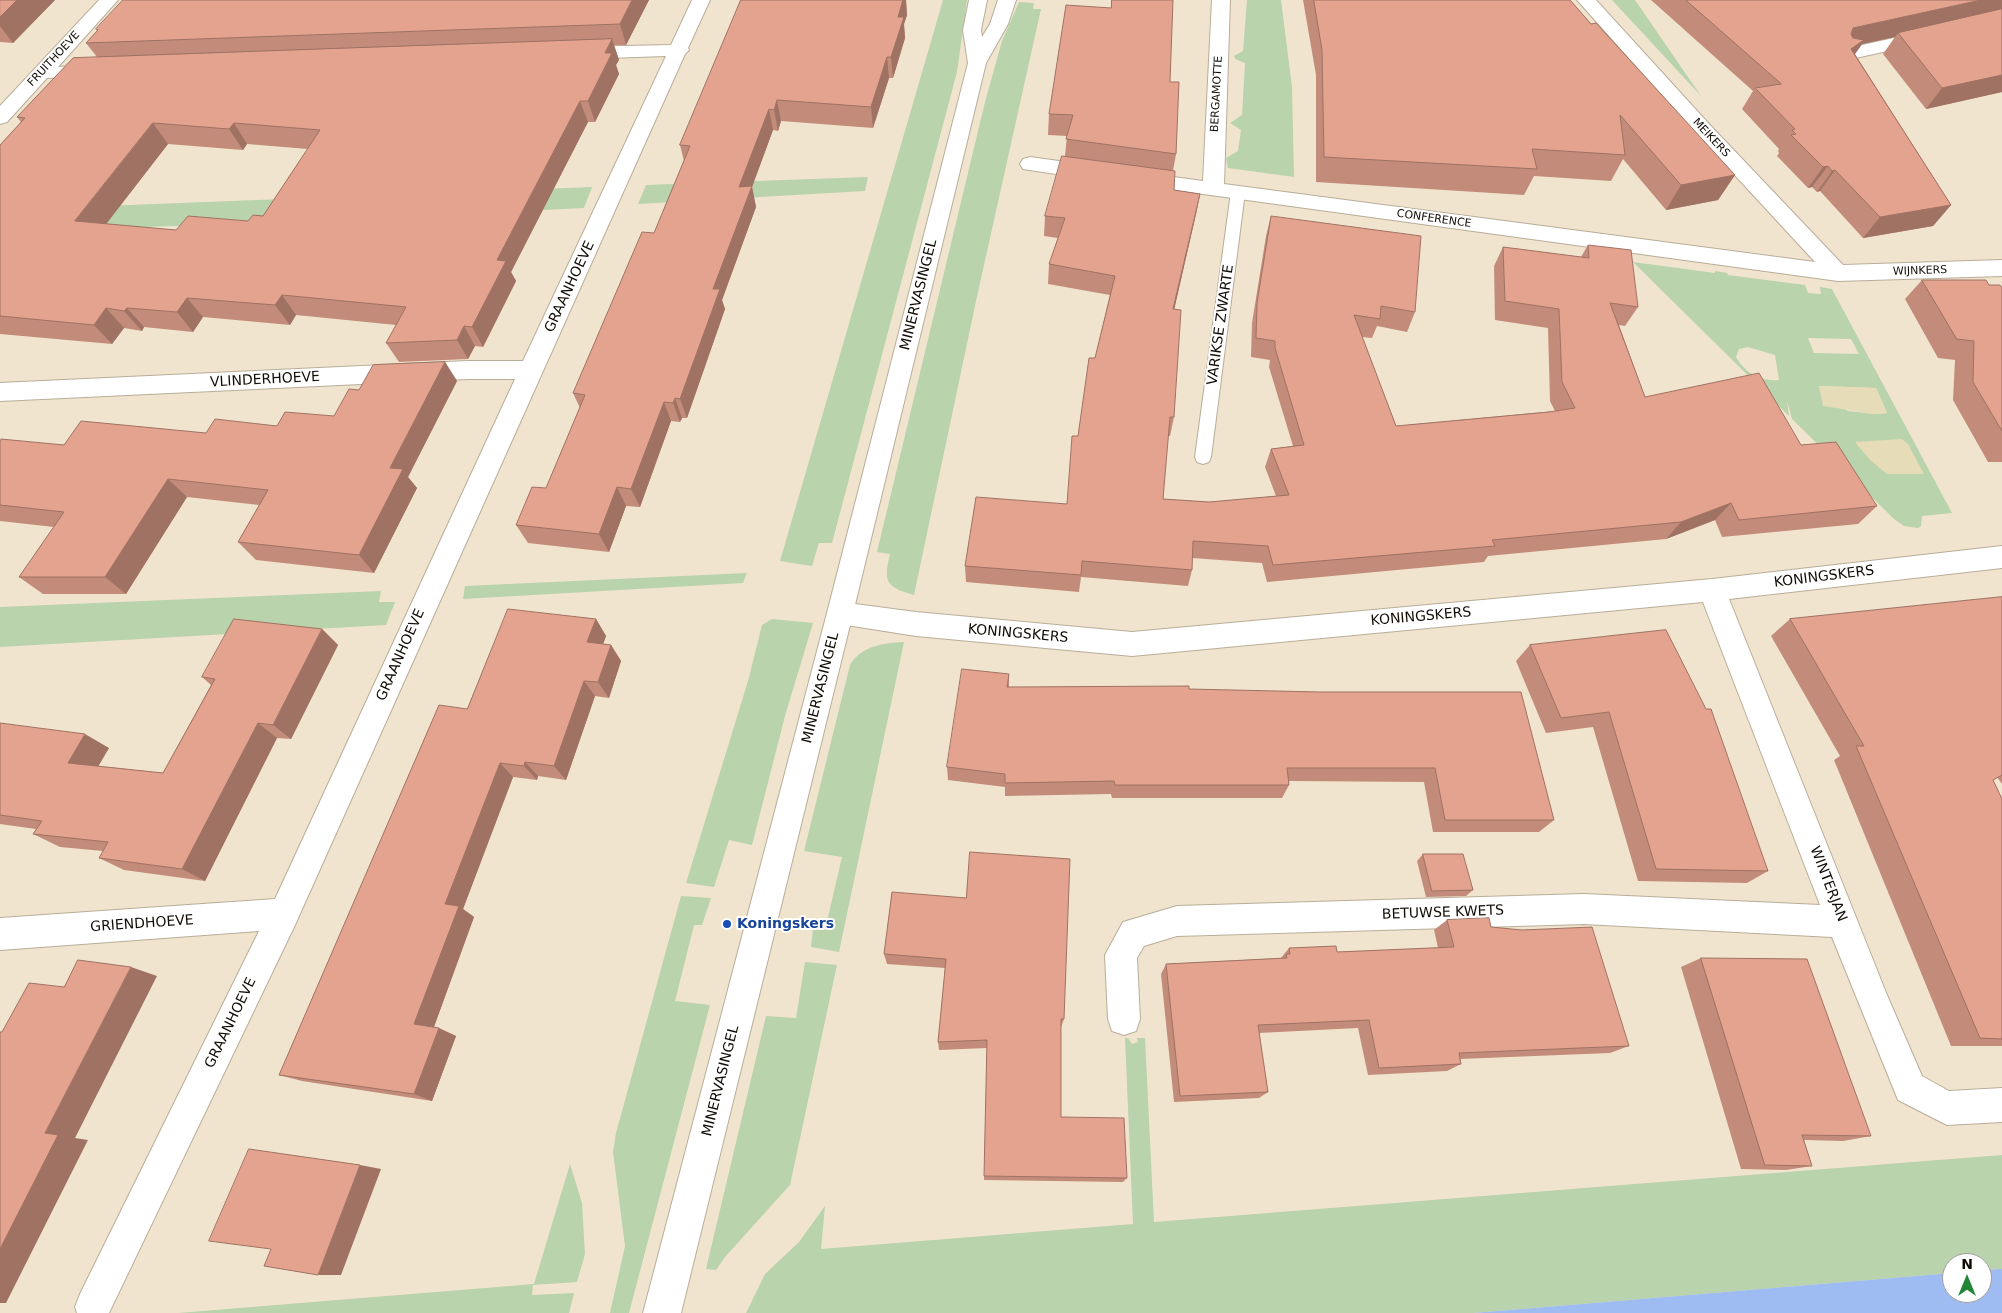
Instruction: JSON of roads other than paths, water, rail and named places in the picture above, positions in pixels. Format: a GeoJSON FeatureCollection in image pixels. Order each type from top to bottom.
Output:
{"type":"FeatureCollection","features":[{"type":"Feature","properties":{"kind":"street","name":"FRUITHOEVE"},"geometry":{"type":"LineString","coordinates":[[0,118],[109,0]]}},
{"type":"Feature","properties":{"kind":"street","name":"GRAANHOEVE"},"geometry":{"type":"LineString","coordinates":[[93,1307],[284,914],[530,370],[680,50],[701,0]]}},
{"type":"Feature","properties":{"kind":"street","name":"MINERVASINGEL"},"geometry":{"type":"LineString","coordinates":[[977,63],[972,30],[978,0]]}},
{"type":"Feature","properties":{"kind":"street","name":"MINERVASINGEL"},"geometry":{"type":"LineString","coordinates":[[662,1313],[840,613],[977,63],[999,24],[1007,0]]}},
{"type":"Feature","properties":{"kind":"street","name":"BERGAMOTTE"},"geometry":{"type":"LineString","coordinates":[[1213,189],[1221,0]]}},
{"type":"Feature","properties":{"kind":"street","name":"MEIKERS"},"geometry":{"type":"LineString","coordinates":[[1586,0],[1702,128],[1838,273]]}},
{"type":"Feature","properties":{"kind":"street"},"geometry":{"type":"LineString","coordinates":[[1847,54],[1944,33]]}},
{"type":"Feature","properties":{"kind":"street"},"geometry":{"type":"LineString","coordinates":[[560,54],[680,50]]}},
{"type":"Feature","properties":{"kind":"street"},"geometry":{"type":"LineString","coordinates":[[40,73],[110,70]]}},
{"type":"Feature","properties":{"kind":"street","name":"CONFERENCE"},"geometry":{"type":"LineString","coordinates":[[1030,164],[1838,273]]}},
{"type":"Feature","properties":{"kind":"street","name":"WIJNKERS"},"geometry":{"type":"LineString","coordinates":[[1838,273],[2002,268]]}},
{"type":"Feature","properties":{"kind":"street","name":"VLINDERHOEVE"},"geometry":{"type":"LineString","coordinates":[[0,392],[468,370],[530,370]]}},
{"type":"Feature","properties":{"kind":"street","name":"KONINGSKERS"},"geometry":{"type":"LineString","coordinates":[[840,613],[916,624],[1132,644],[1712,590],[2002,557]]}},
{"type":"Feature","properties":{"kind":"street","name":"WINTERJAN"},"geometry":{"type":"LineString","coordinates":[[1712,590],[1844,922],[1873,1001],[1910,1088],[1947,1108],[2002,1105]]}},
{"type":"Feature","properties":{"kind":"street","name":"BETUWSE KWETS"},"geometry":{"type":"LineString","coordinates":[[1124,1019],[1121,955],[1134,933],[1177,921],[1584,909],[1844,922]]}},
{"type":"Feature","properties":{"kind":"street","name":"GRIENDHOEVE"},"geometry":{"type":"LineString","coordinates":[[0,934],[284,914]]}},
{"type":"Feature","properties":{"kind":"lane","name":"VARIKSE ZWARTE"},"geometry":{"type":"LineString","coordinates":[[1203,457],[1238,192]]}},
{"type":"Feature","properties":{"kind":"water"},"geometry":{"type":"Polygon","coordinates":[[[2002,1269],[2002,1313],[1473,1313],[1942,1274],[1942,1303],[1992,1303],[1992,1270],[2002,1269]]]}},
{"type":"Feature","properties":{"kind":"place","name":"Koningskers"},"geometry":{"type":"Point","coordinates":[727,924]}}]}
